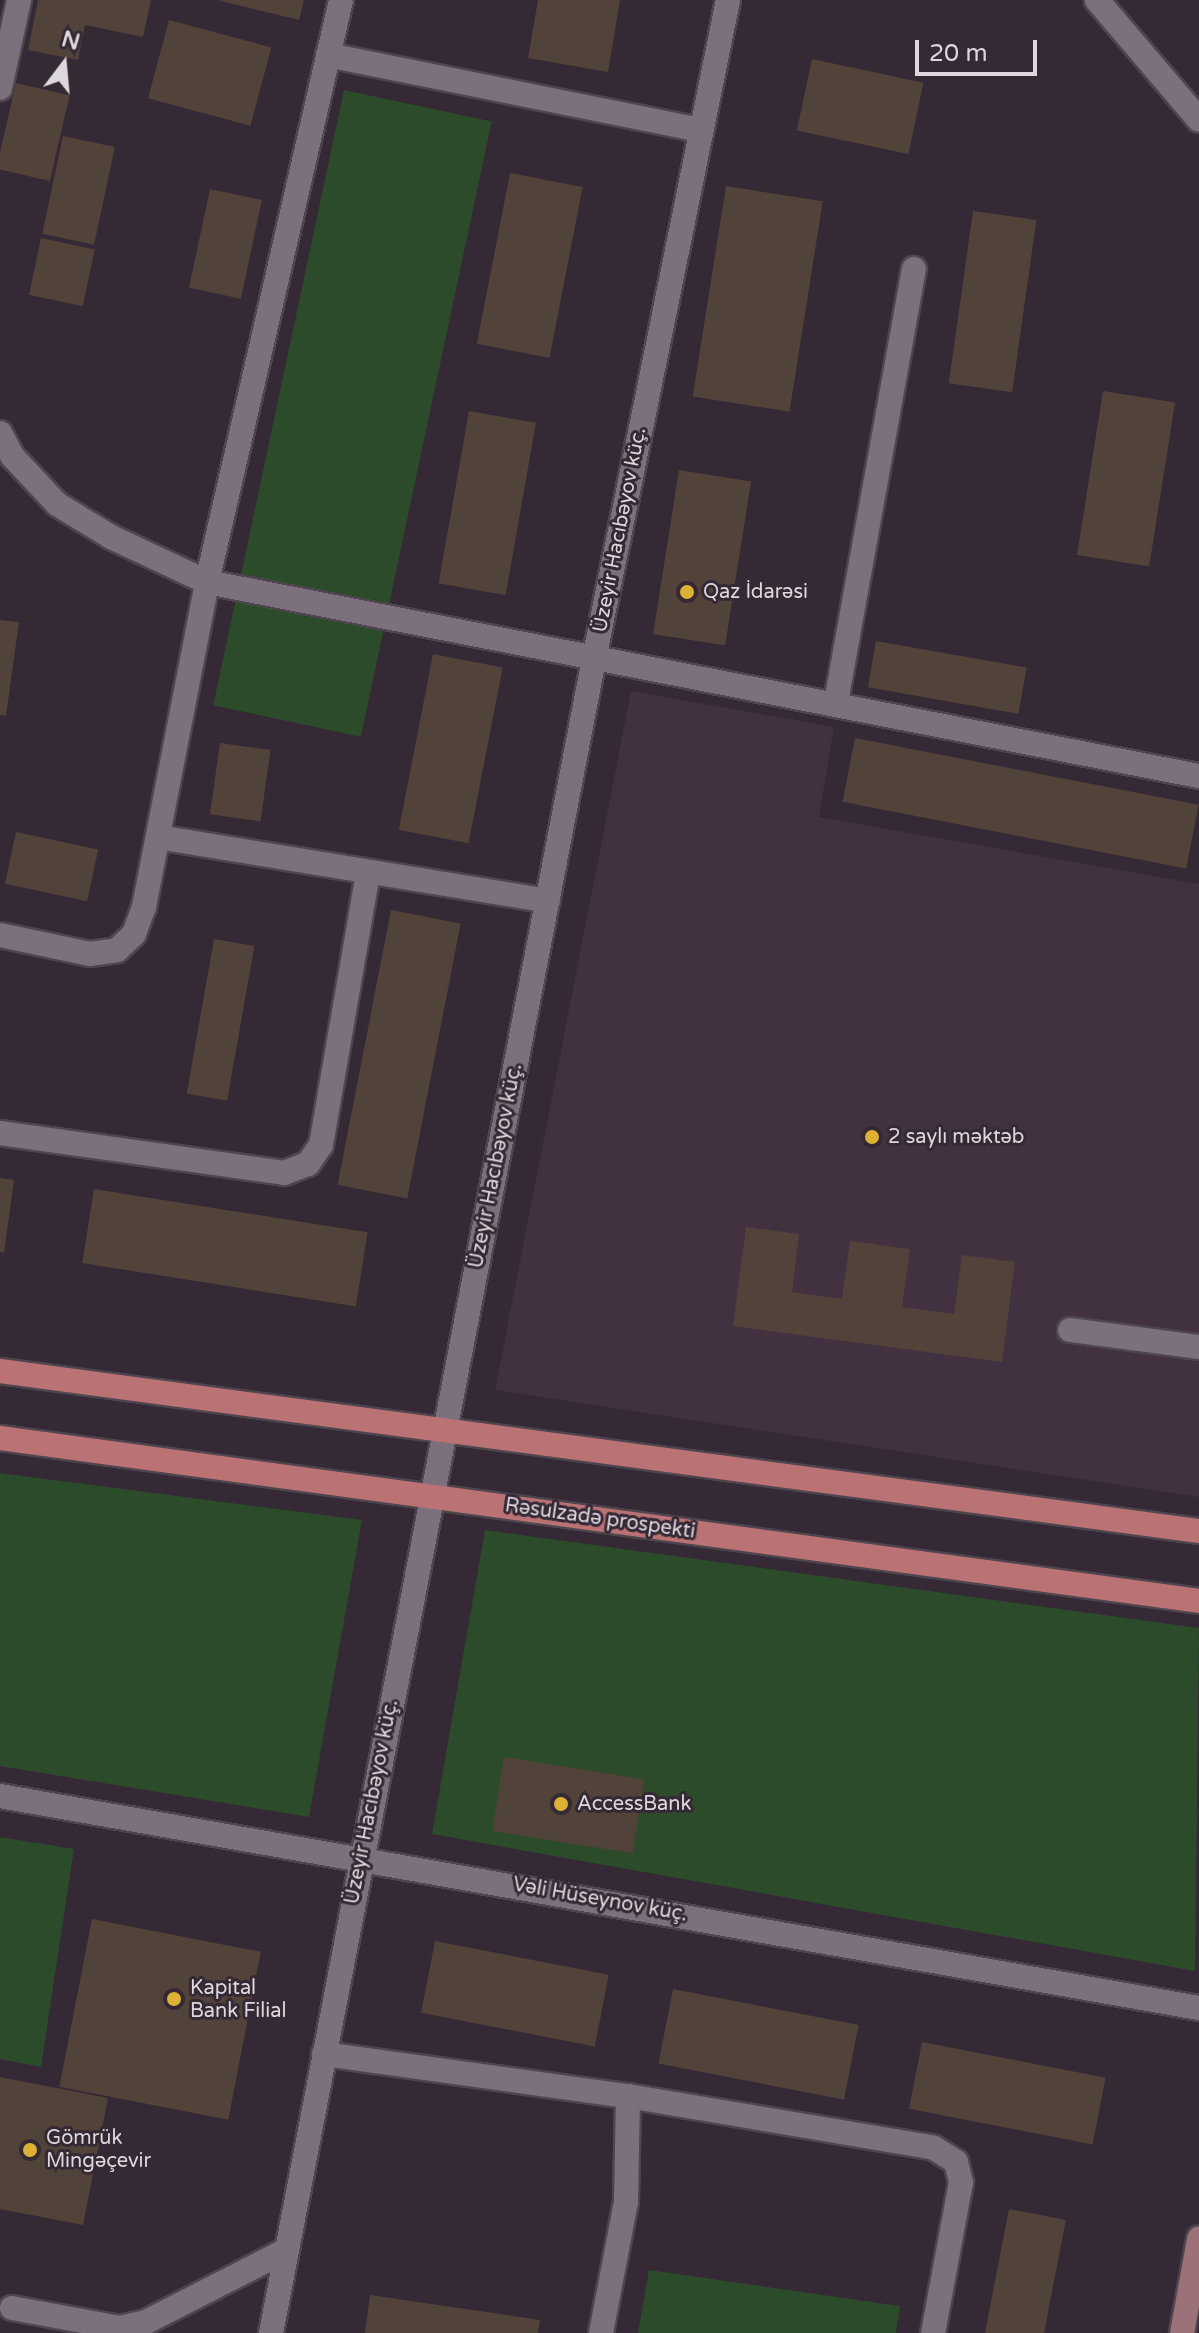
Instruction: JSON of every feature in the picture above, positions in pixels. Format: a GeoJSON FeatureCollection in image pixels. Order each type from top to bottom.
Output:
{"type":"FeatureCollection","features":[{"type":"Feature","properties":{"kind":"main road"},"geometry":{"type":"LineString","coordinates":[[0,1371],[443,1433],[1199,1531]]}},
{"type":"Feature","properties":{"kind":"main road","name":"Rəsulzadə prospekti"},"geometry":{"type":"LineString","coordinates":[[0,1438],[1199,1601]]}},
{"type":"Feature","properties":{"kind":"main road"},"geometry":{"type":"LineString","coordinates":[[1182,2333],[1199,2239]]}},
{"type":"Feature","properties":{"kind":"street"},"geometry":{"type":"LineString","coordinates":[[0,88],[19,0]]}},
{"type":"Feature","properties":{"kind":"street"},"geometry":{"type":"LineString","coordinates":[[0,935],[90,954],[117,950],[134,934],[158,837],[207,582],[341,0]]}},
{"type":"Feature","properties":{"kind":"street","name":"Üzeyir Hacıbəyov küç."},"geometry":{"type":"LineString","coordinates":[[271,2333],[595,654],[728,0]]}},
{"type":"Feature","properties":{"kind":"street"},"geometry":{"type":"LineString","coordinates":[[1097,0],[1199,120]]}},
{"type":"Feature","properties":{"kind":"street"},"geometry":{"type":"LineString","coordinates":[[328,55],[700,130]]}},
{"type":"Feature","properties":{"kind":"street"},"geometry":{"type":"LineString","coordinates":[[836,702],[914,269]]}},
{"type":"Feature","properties":{"kind":"street"},"geometry":{"type":"LineString","coordinates":[[0,433],[12,456],[57,504],[111,537],[207,582],[595,654],[1199,776]]}},
{"type":"Feature","properties":{"kind":"street"},"geometry":{"type":"LineString","coordinates":[[158,837],[548,901]]}},
{"type":"Feature","properties":{"kind":"street"},"geometry":{"type":"LineString","coordinates":[[0,1133],[284,1173],[308,1164],[321,1145],[368,872]]}},
{"type":"Feature","properties":{"kind":"street"},"geometry":{"type":"LineString","coordinates":[[1070,1330],[1199,1347]]}},
{"type":"Feature","properties":{"kind":"street","name":"Vəli Hüseynov küç."},"geometry":{"type":"LineString","coordinates":[[0,1796],[361,1857],[1199,2008]]}},
{"type":"Feature","properties":{"kind":"street"},"geometry":{"type":"LineString","coordinates":[[324,2054],[628,2096],[934,2148],[956,2162],[961,2182],[933,2333]]}},
{"type":"Feature","properties":{"kind":"street"},"geometry":{"type":"LineString","coordinates":[[601,2333],[626,2202],[628,2096]]}},
{"type":"Feature","properties":{"kind":"street"},"geometry":{"type":"LineString","coordinates":[[12,2308],[120,2328],[146,2322],[287,2250]]}},
{"type":"Feature","properties":{"kind":"shaded area","name":"2 saylı məktəb"},"geometry":{"type":"Polygon","coordinates":[[[631,691],[834,727],[819,817],[1199,884],[1199,1497],[495,1390],[631,691]]]}},
{"type":"Feature","properties":{"kind":"green space"},"geometry":{"type":"Polygon","coordinates":[[[344,90],[492,121],[361,737],[213,705],[344,90]]]}},
{"type":"Feature","properties":{"kind":"green space"},"geometry":{"type":"Polygon","coordinates":[[[0,1473],[362,1520],[309,1817],[0,1766],[0,1473]]]}},
{"type":"Feature","properties":{"kind":"green space"},"geometry":{"type":"Polygon","coordinates":[[[485,1530],[1199,1628],[1195,1971],[432,1834],[485,1530]]]}},
{"type":"Feature","properties":{"kind":"green space"},"geometry":{"type":"Polygon","coordinates":[[[0,1837],[74,1849],[41,2067],[0,2059],[0,1837]]]}},
{"type":"Feature","properties":{"kind":"green space"},"geometry":{"type":"Polygon","coordinates":[[[649,2270],[900,2306],[896,2333],[638,2333],[649,2270]]]}},
{"type":"Feature","properties":{"kind":"building"},"geometry":{"type":"Polygon","coordinates":[[[38,0],[151,0],[143,37],[85,25],[78,60],[28,50],[38,0]]]}},
{"type":"Feature","properties":{"kind":"building"},"geometry":{"type":"Polygon","coordinates":[[[217,0],[304,0],[299,20],[217,0]]]}},
{"type":"Feature","properties":{"kind":"building"},"geometry":{"type":"Polygon","coordinates":[[[538,0],[620,0],[608,72],[528,58],[538,0]]]}},
{"type":"Feature","properties":{"kind":"building"},"geometry":{"type":"Polygon","coordinates":[[[169,20],[271,47],[250,126],[148,98],[169,20]]]}},
{"type":"Feature","properties":{"kind":"building"},"geometry":{"type":"Polygon","coordinates":[[[812,59],[924,83],[908,154],[797,130],[812,59]]]}},
{"type":"Feature","properties":{"kind":"building"},"geometry":{"type":"Polygon","coordinates":[[[16,83],[70,95],[50,181],[0,170],[0,152],[16,83]]]}},
{"type":"Feature","properties":{"kind":"building"},"geometry":{"type":"Polygon","coordinates":[[[63,136],[115,147],[94,245],[42,234],[63,136]]]}},
{"type":"Feature","properties":{"kind":"building"},"geometry":{"type":"Polygon","coordinates":[[[510,173],[583,187],[549,358],[477,344],[510,173]]]}},
{"type":"Feature","properties":{"kind":"building"},"geometry":{"type":"Polygon","coordinates":[[[726,186],[823,201],[789,412],[693,396],[726,186]]]}},
{"type":"Feature","properties":{"kind":"building"},"geometry":{"type":"Polygon","coordinates":[[[210,189],[262,200],[241,299],[189,288],[210,189]]]}},
{"type":"Feature","properties":{"kind":"building"},"geometry":{"type":"Polygon","coordinates":[[[973,211],[1036,220],[1012,392],[949,383],[973,211]]]}},
{"type":"Feature","properties":{"kind":"building"},"geometry":{"type":"Polygon","coordinates":[[[41,238],[95,249],[83,306],[29,295],[41,238]]]}},
{"type":"Feature","properties":{"kind":"building"},"geometry":{"type":"Polygon","coordinates":[[[1103,391],[1175,402],[1149,566],[1077,555],[1103,391]]]}},
{"type":"Feature","properties":{"kind":"building"},"geometry":{"type":"Polygon","coordinates":[[[469,411],[536,423],[506,595],[439,583],[469,411]]]}},
{"type":"Feature","properties":{"kind":"building"},"geometry":{"type":"Polygon","coordinates":[[[679,470],[751,481],[725,645],[653,634],[679,470]]]}},
{"type":"Feature","properties":{"kind":"building"},"geometry":{"type":"Polygon","coordinates":[[[0,620],[19,622],[6,716],[0,715],[0,620]]]}},
{"type":"Feature","properties":{"kind":"building"},"geometry":{"type":"Polygon","coordinates":[[[876,641],[1027,668],[1019,714],[868,687],[876,641]]]}},
{"type":"Feature","properties":{"kind":"building"},"geometry":{"type":"Polygon","coordinates":[[[433,654],[503,668],[469,843],[399,830],[433,654]]]}},
{"type":"Feature","properties":{"kind":"building"},"geometry":{"type":"Polygon","coordinates":[[[855,738],[1199,805],[1186,869],[843,802],[855,738]]]}},
{"type":"Feature","properties":{"kind":"building"},"geometry":{"type":"Polygon","coordinates":[[[220,743],[271,750],[260,821],[210,814],[220,743]]]}},
{"type":"Feature","properties":{"kind":"building"},"geometry":{"type":"Polygon","coordinates":[[[16,832],[98,849],[87,901],[5,884],[16,832]]]}},
{"type":"Feature","properties":{"kind":"building"},"geometry":{"type":"Polygon","coordinates":[[[391,910],[461,924],[407,1198],[338,1185],[391,910]]]}},
{"type":"Feature","properties":{"kind":"building"},"geometry":{"type":"Polygon","coordinates":[[[214,939],[254,946],[227,1101],[187,1094],[214,939]]]}},
{"type":"Feature","properties":{"kind":"building"},"geometry":{"type":"Polygon","coordinates":[[[0,1178],[14,1180],[4,1253],[0,1252],[0,1178]]]}},
{"type":"Feature","properties":{"kind":"building"},"geometry":{"type":"Polygon","coordinates":[[[94,1189],[368,1232],[356,1306],[82,1263],[94,1189]]]}},
{"type":"Feature","properties":{"kind":"building"},"geometry":{"type":"Polygon","coordinates":[[[746,1227],[799,1234],[792,1292],[842,1299],[850,1241],[910,1249],[902,1307],[954,1314],[962,1255],[1015,1262],[1002,1362],[733,1326],[746,1227]]]}},
{"type":"Feature","properties":{"kind":"building"},"geometry":{"type":"Polygon","coordinates":[[[504,1757],[644,1779],[633,1853],[492,1831],[504,1757]]]}},
{"type":"Feature","properties":{"kind":"building"},"geometry":{"type":"Polygon","coordinates":[[[92,1919],[261,1952],[228,2120],[59,2087],[92,1919]]]}},
{"type":"Feature","properties":{"kind":"building"},"geometry":{"type":"Polygon","coordinates":[[[435,1941],[609,1975],[595,2046],[421,2013],[435,1941]]]}},
{"type":"Feature","properties":{"kind":"building"},"geometry":{"type":"Polygon","coordinates":[[[673,1989],[859,2025],[844,2100],[658,2064],[673,1989]]]}},
{"type":"Feature","properties":{"kind":"building"},"geometry":{"type":"Polygon","coordinates":[[[922,2042],[1106,2078],[1093,2144],[909,2109],[922,2042]]]}},
{"type":"Feature","properties":{"kind":"building"},"geometry":{"type":"Polygon","coordinates":[[[0,2077],[108,2098],[83,2225],[0,2209],[0,2077]]]}},
{"type":"Feature","properties":{"kind":"building"},"geometry":{"type":"Polygon","coordinates":[[[1009,2209],[1066,2220],[1044,2333],[985,2333],[1009,2209]]]}},
{"type":"Feature","properties":{"kind":"building"},"geometry":{"type":"Polygon","coordinates":[[[370,2295],[540,2320],[538,2333],[365,2333],[370,2295]]]}},
{"type":"Feature","properties":{"kind":"place","name":"Qaz İdarəsi"},"geometry":{"type":"Point","coordinates":[687,592]}},
{"type":"Feature","properties":{"kind":"place","name":"2 saylı məktəb"},"geometry":{"type":"Point","coordinates":[872,1137]}},
{"type":"Feature","properties":{"kind":"place","name":"AccessBank"},"geometry":{"type":"Point","coordinates":[561,1804]}},
{"type":"Feature","properties":{"kind":"place","name":"Kapital Bank Filial"},"geometry":{"type":"Point","coordinates":[174,1999]}},
{"type":"Feature","properties":{"kind":"place","name":"Gömrük Mingəçevir"},"geometry":{"type":"Point","coordinates":[30,2150]}}]}
